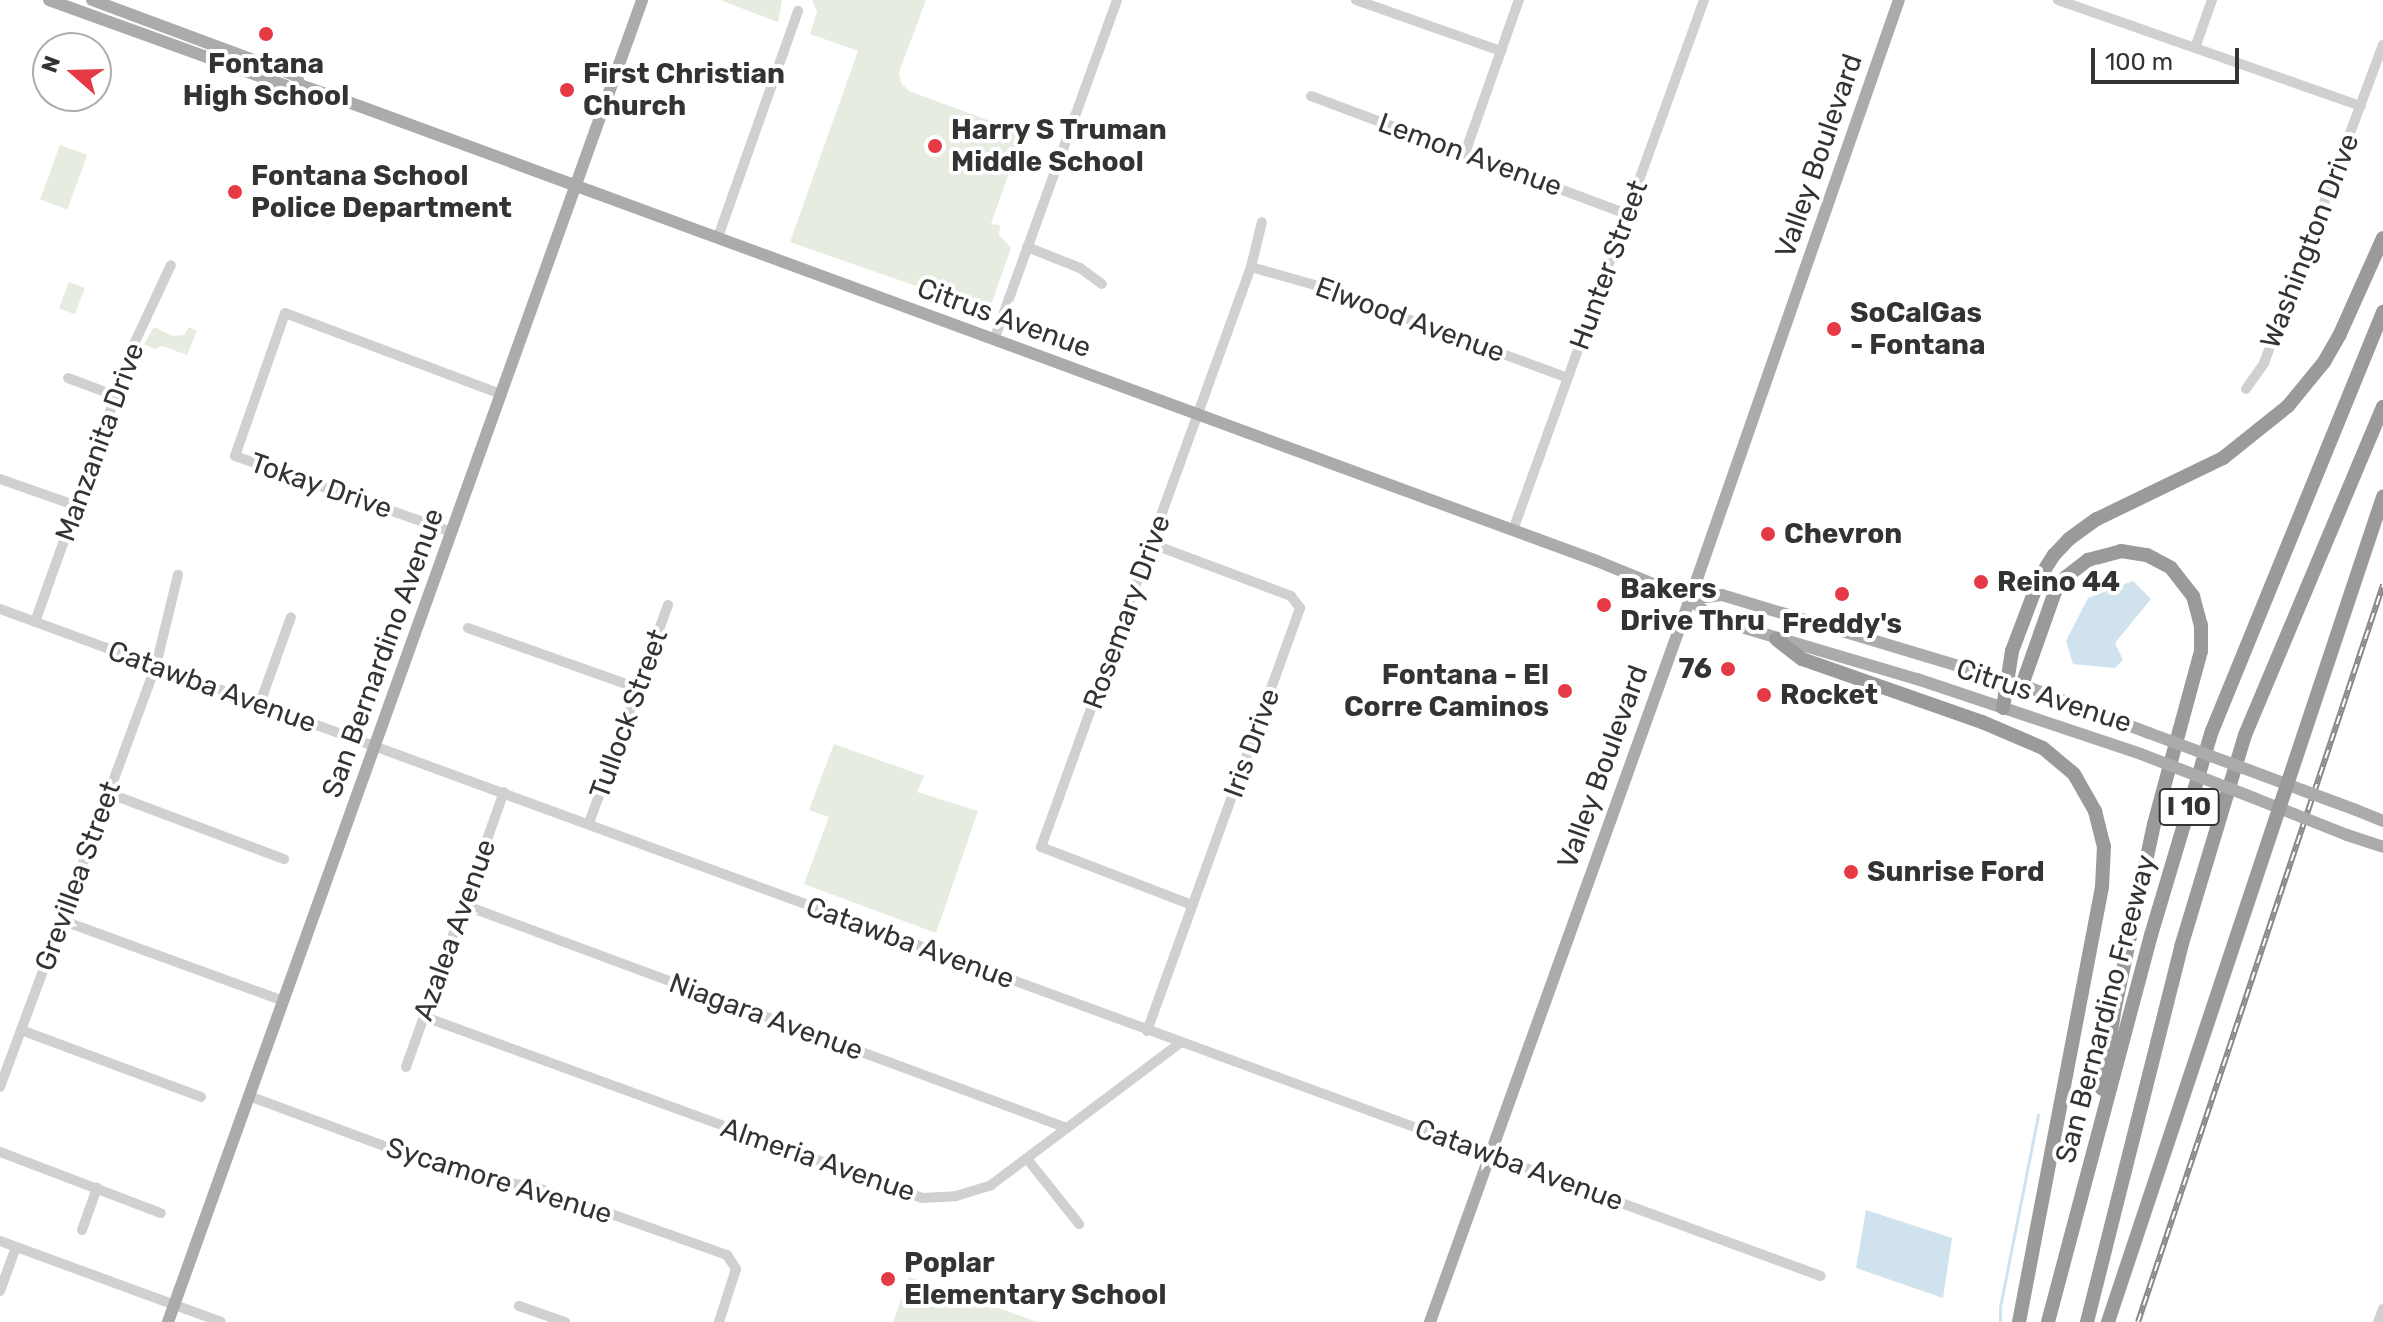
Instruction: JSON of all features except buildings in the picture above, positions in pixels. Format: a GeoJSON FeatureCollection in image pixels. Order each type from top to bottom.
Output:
{"type":"FeatureCollection","features":[{"type":"Feature","properties":{"kind":"highway"},"geometry":{"type":"LineString","coordinates":[[2003,708],[2012,651],[2040,577],[2054,555],[2069,539],[2097,519],[2223,458],[2288,406],[2324,362],[2340,334],[2383,238]]}},
{"type":"Feature","properties":{"kind":"highway","name":"San Bernardino Freeway"},"geometry":{"type":"LineString","coordinates":[[2048,1322],[2151,935],[2212,731],[2383,311]]}},
{"type":"Feature","properties":{"kind":"highway","name":"San Bernardino Freeway"},"geometry":{"type":"LineString","coordinates":[[2087,1322],[2208,849],[2245,735],[2383,407]]}},
{"type":"Feature","properties":{"kind":"highway"},"geometry":{"type":"LineString","coordinates":[[2108,1322],[2383,497]]}},
{"type":"Feature","properties":{"kind":"highway"},"geometry":{"type":"LineString","coordinates":[[2022,685],[2053,597],[2066,577],[2083,563],[2108,553],[2136,552],[2166,564],[2189,589],[2200,620],[2201,651],[2154,824],[2115,1007],[2089,1170]]}},
{"type":"Feature","properties":{"kind":"highway"},"geometry":{"type":"LineString","coordinates":[[1776,639],[1802,659],[1968,717],[2043,748],[2074,774],[2095,811],[2104,846],[2102,887],[2019,1322]]}},
{"type":"Feature","properties":{"kind":"main road","name":"Citrus Avenue"},"geometry":{"type":"LineString","coordinates":[[49,0],[292,88],[300,85],[1513,530],[1690,599],[1714,619],[2141,754],[2383,847]]}},
{"type":"Feature","properties":{"kind":"main road","name":"Citrus Avenue"},"geometry":{"type":"LineString","coordinates":[[92,0],[296,76],[300,85]]}},
{"type":"Feature","properties":{"kind":"main road","name":"San Bernardino Avenue"},"geometry":{"type":"LineString","coordinates":[[168,1322],[642,0]]}},
{"type":"Feature","properties":{"kind":"main road","name":"Valley Boulevard"},"geometry":{"type":"LineString","coordinates":[[1430,1322],[1690,599],[1899,0]]}},
{"type":"Feature","properties":{"kind":"main road","name":"Citrus Avenue"},"geometry":{"type":"LineString","coordinates":[[1690,599],[1722,595],[2022,685],[2383,821]]}},
{"type":"Feature","properties":{"kind":"street"},"geometry":{"type":"LineString","coordinates":[[994,340],[1117,0]]}},
{"type":"Feature","properties":{"kind":"street"},"geometry":{"type":"LineString","coordinates":[[1356,0],[1501,51]]}},
{"type":"Feature","properties":{"kind":"street"},"geometry":{"type":"LineString","coordinates":[[1465,153],[1519,0]]}},
{"type":"Feature","properties":{"kind":"street","name":"Hunter Street"},"geometry":{"type":"LineString","coordinates":[[1513,530],[1704,0]]}},
{"type":"Feature","properties":{"kind":"street"},"geometry":{"type":"LineString","coordinates":[[2058,0],[2361,106]]}},
{"type":"Feature","properties":{"kind":"street"},"geometry":{"type":"LineString","coordinates":[[2195,48],[2212,0]]}},
{"type":"Feature","properties":{"kind":"street"},"geometry":{"type":"LineString","coordinates":[[718,237],[798,11]]}},
{"type":"Feature","properties":{"kind":"street","name":"Washington Drive"},"geometry":{"type":"LineString","coordinates":[[2246,389],[2264,363],[2383,44]]}},
{"type":"Feature","properties":{"kind":"street","name":"Lemon Avenue"},"geometry":{"type":"LineString","coordinates":[[1311,96],[1627,214]]}},
{"type":"Feature","properties":{"kind":"street","name":"Rosemary Drive"},"geometry":{"type":"LineString","coordinates":[[1192,905],[1041,847],[1251,267],[1262,222]]}},
{"type":"Feature","properties":{"kind":"street"},"geometry":{"type":"LineString","coordinates":[[1027,247],[1080,268],[1102,284]]}},
{"type":"Feature","properties":{"kind":"street","name":"Manzanita Drive"},"geometry":{"type":"LineString","coordinates":[[35,622],[134,344],[171,265]]}},
{"type":"Feature","properties":{"kind":"street","name":"Elwood Avenue"},"geometry":{"type":"LineString","coordinates":[[1251,267],[1318,286],[1568,378]]}},
{"type":"Feature","properties":{"kind":"street","name":"Tokay Drive"},"geometry":{"type":"LineString","coordinates":[[452,532],[235,456],[285,313],[500,394]]}},
{"type":"Feature","properties":{"kind":"street"},"geometry":{"type":"LineString","coordinates":[[68,378],[116,396]]}},
{"type":"Feature","properties":{"kind":"street"},"geometry":{"type":"LineString","coordinates":[[0,479],[77,506]]}},
{"type":"Feature","properties":{"kind":"street","name":"Iris Drive"},"geometry":{"type":"LineString","coordinates":[[1147,1031],[1300,608],[1291,596],[1152,544]]}},
{"type":"Feature","properties":{"kind":"street","name":"Grevillea Street"},"geometry":{"type":"LineString","coordinates":[[0,1087],[156,665],[178,575]]}},
{"type":"Feature","properties":{"kind":"street","name":"Tullock Street"},"geometry":{"type":"LineString","coordinates":[[589,823],[668,605]]}},
{"type":"Feature","properties":{"kind":"street","name":"Catawba Avenue"},"geometry":{"type":"LineString","coordinates":[[0,609],[1821,1276]]}},
{"type":"Feature","properties":{"kind":"street"},"geometry":{"type":"LineString","coordinates":[[260,703],[291,617]]}},
{"type":"Feature","properties":{"kind":"street"},"geometry":{"type":"LineString","coordinates":[[468,628],[637,688]]}},
{"type":"Feature","properties":{"kind":"street","name":"Azalea Avenue"},"geometry":{"type":"LineString","coordinates":[[406,1067],[504,792]]}},
{"type":"Feature","properties":{"kind":"street"},"geometry":{"type":"LineString","coordinates":[[108,793],[284,859]]}},
{"type":"Feature","properties":{"kind":"street","name":"Niagara Avenue"},"geometry":{"type":"LineString","coordinates":[[464,905],[1067,1128]]}},
{"type":"Feature","properties":{"kind":"street"},"geometry":{"type":"LineString","coordinates":[[61,920],[284,1001]]}},
{"type":"Feature","properties":{"kind":"street","name":"Almeria Avenue"},"geometry":{"type":"LineString","coordinates":[[425,1017],[902,1193],[940,1198],[970,1193],[991,1185],[1180,1043]]}},
{"type":"Feature","properties":{"kind":"street"},"geometry":{"type":"LineString","coordinates":[[21,1030],[201,1097]]}},
{"type":"Feature","properties":{"kind":"street","name":"Sycamore Avenue"},"geometry":{"type":"LineString","coordinates":[[249,1096],[463,1175],[535,1187],[727,1255],[735,1264],[736,1276],[719,1322]]}},
{"type":"Feature","properties":{"kind":"street"},"geometry":{"type":"LineString","coordinates":[[0,1152],[161,1213]]}},
{"type":"Feature","properties":{"kind":"street"},"geometry":{"type":"LineString","coordinates":[[1028,1160],[1079,1224]]}},
{"type":"Feature","properties":{"kind":"street"},"geometry":{"type":"LineString","coordinates":[[82,1230],[97,1188]]}},
{"type":"Feature","properties":{"kind":"street"},"geometry":{"type":"LineString","coordinates":[[0,1241],[221,1322]]}},
{"type":"Feature","properties":{"kind":"street"},"geometry":{"type":"LineString","coordinates":[[0,1291],[16,1247]]}},
{"type":"Feature","properties":{"kind":"street"},"geometry":{"type":"LineString","coordinates":[[519,1306],[565,1322]]}},
{"type":"Feature","properties":{"kind":"street"},"geometry":{"type":"LineString","coordinates":[[2378,1322],[2383,1309]]}},
{"type":"Feature","properties":{"kind":"shaded area"},"geometry":{"type":"Polygon","coordinates":[[[720,0],[782,0],[778,22],[720,0]]]}},
{"type":"Feature","properties":{"kind":"shaded area","name":"Harry S Truman Middle School"},"geometry":{"type":"Polygon","coordinates":[[[812,0],[926,0],[899,72],[901,83],[909,91],[1023,133],[991,224],[1000,225],[999,235],[1011,248],[992,302],[979,308],[790,242],[858,51],[810,34],[817,12],[812,0]]]}},
{"type":"Feature","properties":{"kind":"shaded area"},"geometry":{"type":"Polygon","coordinates":[[[60,145],[87,155],[67,209],[40,200],[60,145]]]}},
{"type":"Feature","properties":{"kind":"shaded area"},"geometry":{"type":"Polygon","coordinates":[[[69,282],[85,288],[75,314],[59,308],[69,282]]]}},
{"type":"Feature","properties":{"kind":"shaded area"},"geometry":{"type":"Polygon","coordinates":[[[154,327],[173,336],[184,335],[189,327],[197,331],[187,355],[162,346],[155,349],[144,344],[154,327]]]}},
{"type":"Feature","properties":{"kind":"shaded area"},"geometry":{"type":"Polygon","coordinates":[[[834,744],[924,776],[917,792],[978,811],[936,933],[804,884],[829,817],[809,810],[834,744]]]}},
{"type":"Feature","properties":{"kind":"shaded area"},"geometry":{"type":"Polygon","coordinates":[[[909,1277],[1038,1322],[893,1322],[909,1277]]]}},
{"type":"Feature","properties":{"kind":"water"},"geometry":{"type":"Polygon","coordinates":[[[2133,581],[2151,599],[2115,643],[2123,660],[2115,668],[2073,664],[2066,641],[2088,598],[2133,581]]]}},
{"type":"Feature","properties":{"kind":"water"},"geometry":{"type":"Polygon","coordinates":[[[1866,1210],[1952,1238],[1943,1298],[1856,1268],[1866,1210]]]}},
{"type":"Feature","properties":{"kind":"waterway"},"geometry":{"type":"LineString","coordinates":[[2000,1322],[2000,1307],[2038,1115]]}},
{"type":"Feature","properties":{"kind":"railway"},"geometry":{"type":"LineString","coordinates":[[2138,1322],[2383,585]]}},
{"type":"Feature","properties":{"kind":"place","name":"Fontana High School"},"geometry":{"type":"Point","coordinates":[266,34]}},
{"type":"Feature","properties":{"kind":"place","name":"First Christian Church"},"geometry":{"type":"Point","coordinates":[567,90]}},
{"type":"Feature","properties":{"kind":"place","name":"Harry S Truman Middle School"},"geometry":{"type":"Point","coordinates":[935,146]}},
{"type":"Feature","properties":{"kind":"place","name":"Fontana School Police Department"},"geometry":{"type":"Point","coordinates":[235,192]}},
{"type":"Feature","properties":{"kind":"place","name":"SoCalGas - Fontana"},"geometry":{"type":"Point","coordinates":[1834,329]}},
{"type":"Feature","properties":{"kind":"place","name":"Chevron"},"geometry":{"type":"Point","coordinates":[1768,534]}},
{"type":"Feature","properties":{"kind":"place","name":"Reino 44"},"geometry":{"type":"Point","coordinates":[1981,582]}},
{"type":"Feature","properties":{"kind":"place","name":"Freddy's"},"geometry":{"type":"Point","coordinates":[1842,594]}},
{"type":"Feature","properties":{"kind":"place","name":"Bakers Drive Thru"},"geometry":{"type":"Point","coordinates":[1604,605]}},
{"type":"Feature","properties":{"kind":"place","name":"76"},"geometry":{"type":"Point","coordinates":[1728,669]}},
{"type":"Feature","properties":{"kind":"place","name":"Fontana - El Corre Caminos"},"geometry":{"type":"Point","coordinates":[1565,691]}},
{"type":"Feature","properties":{"kind":"place","name":"Rocket"},"geometry":{"type":"Point","coordinates":[1764,695]}},
{"type":"Feature","properties":{"kind":"place","name":"Sunrise Ford"},"geometry":{"type":"Point","coordinates":[1851,872]}},
{"type":"Feature","properties":{"kind":"place","name":"Poplar Elementary School"},"geometry":{"type":"Point","coordinates":[888,1279]}}]}
